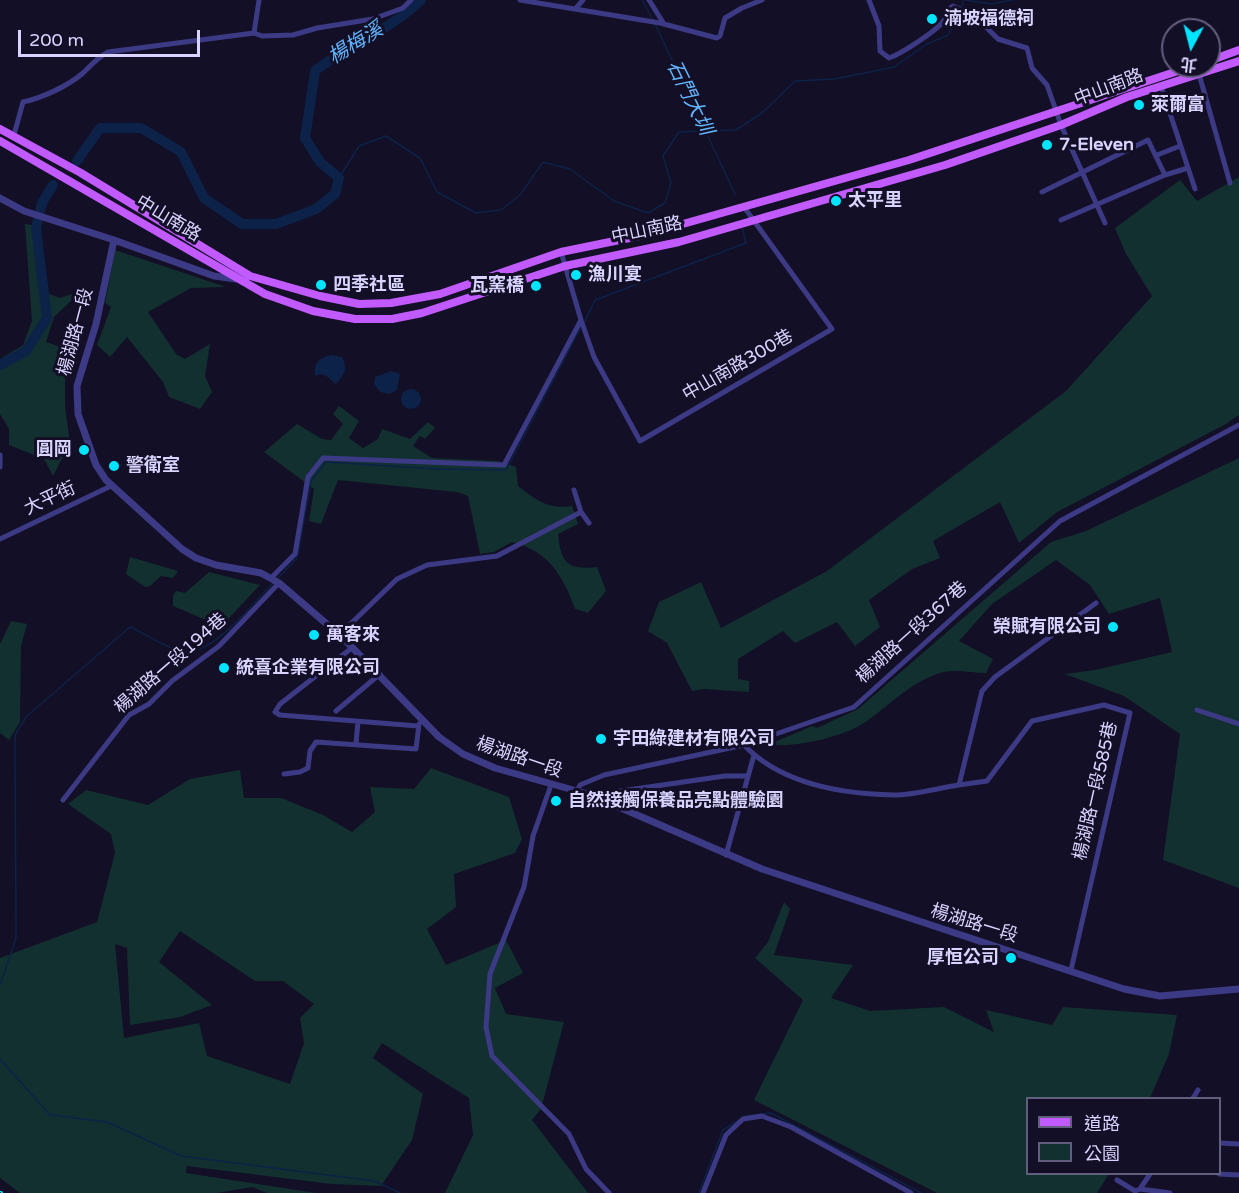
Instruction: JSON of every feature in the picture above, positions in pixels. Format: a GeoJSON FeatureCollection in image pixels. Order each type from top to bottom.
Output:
{"type":"FeatureCollection","features":[{"type":"Feature","properties":{"kind":"main road"},"geometry":{"type":"LineString","coordinates":[[1221,57],[1239,50]]}},
{"type":"Feature","properties":{"kind":"main road","name":"中山南路"},"geometry":{"type":"LineString","coordinates":[[1221,65],[1239,61]]}},
{"type":"Feature","properties":{"kind":"main road","name":"中山南路"},"geometry":{"type":"LineString","coordinates":[[0,129],[81,173],[250,276],[349,302],[391,303],[440,294],[561,252],[644,236],[909,160],[1057,109],[1167,78]]}},
{"type":"Feature","properties":{"kind":"main road","name":"中山南路"},"geometry":{"type":"LineString","coordinates":[[0,141],[265,294],[313,311],[355,319],[392,319],[422,313],[565,266],[679,242],[945,165],[1061,124],[1178,78]]}},
{"type":"Feature","properties":{"kind":"street"},"geometry":{"type":"LineString","coordinates":[[254,33],[259,0]]}},
{"type":"Feature","properties":{"kind":"street"},"geometry":{"type":"LineString","coordinates":[[14,135],[23,102],[37,99],[81,74],[93,59],[108,52],[254,33],[262,36],[293,35],[317,28],[373,19],[403,8],[411,0]]}},
{"type":"Feature","properties":{"kind":"street"},"geometry":{"type":"LineString","coordinates":[[520,0],[577,7],[717,38],[720,36],[725,18],[762,0]]}},
{"type":"Feature","properties":{"kind":"street"},"geometry":{"type":"LineString","coordinates":[[577,7],[583,0]]}},
{"type":"Feature","properties":{"kind":"street"},"geometry":{"type":"LineString","coordinates":[[649,0],[662,24]]}},
{"type":"Feature","properties":{"kind":"street"},"geometry":{"type":"LineString","coordinates":[[869,0],[879,26],[880,51],[889,58],[901,54],[940,26],[949,8],[953,6],[974,15],[998,39],[1027,48],[1032,68],[1047,85],[1081,172],[1105,223]]}},
{"type":"Feature","properties":{"kind":"street"},"geometry":{"type":"LineString","coordinates":[[1198,78],[1230,183]]}},
{"type":"Feature","properties":{"kind":"street"},"geometry":{"type":"LineString","coordinates":[[1161,86],[1195,189]]}},
{"type":"Feature","properties":{"kind":"street"},"geometry":{"type":"LineString","coordinates":[[1042,192],[1148,140],[1165,175]]}},
{"type":"Feature","properties":{"kind":"street"},"geometry":{"type":"LineString","coordinates":[[1157,155],[1180,146]]}},
{"type":"Feature","properties":{"kind":"street"},"geometry":{"type":"LineString","coordinates":[[1060,220],[1165,175],[1188,168]]}},
{"type":"Feature","properties":{"kind":"street"},"geometry":{"type":"LineString","coordinates":[[0,198],[24,212],[61,222],[214,276],[238,280],[250,276]]}},
{"type":"Feature","properties":{"kind":"street","name":"中山南路300巷"},"geometry":{"type":"LineString","coordinates":[[582,323],[594,357],[640,441],[832,329],[756,220],[744,207]]}},
{"type":"Feature","properties":{"kind":"street","name":"楊湖路一段"},"geometry":{"type":"LineString","coordinates":[[114,240],[96,324],[76,387],[78,414],[96,465],[113,485],[182,549],[196,558],[236,571],[261,573],[275,580],[380,674],[420,724],[451,747],[463,754],[551,785],[591,795],[726,855],[864,905],[1144,994],[1160,996],[1239,989]]}},
{"type":"Feature","properties":{"kind":"street"},"geometry":{"type":"LineString","coordinates":[[561,252],[582,323]]}},
{"type":"Feature","properties":{"kind":"street","name":"楊湖路一段194巷"},"geometry":{"type":"LineString","coordinates":[[63,800],[129,715],[149,704],[172,681],[219,646],[295,554],[308,477],[323,458],[504,465],[582,323]]}},
{"type":"Feature","properties":{"kind":"street","name":"楊湖路一段367巷"},"geometry":{"type":"LineString","coordinates":[[576,793],[580,785],[604,775],[744,745],[854,707],[1060,521],[1239,425]]}},
{"type":"Feature","properties":{"kind":"street"},"geometry":{"type":"LineString","coordinates":[[0,468],[1,456]]}},
{"type":"Feature","properties":{"kind":"street","name":"大平街"},"geometry":{"type":"LineString","coordinates":[[0,539],[113,485]]}},
{"type":"Feature","properties":{"kind":"street"},"geometry":{"type":"LineString","coordinates":[[573,490],[581,512],[589,523]]}},
{"type":"Feature","properties":{"kind":"street"},"geometry":{"type":"LineString","coordinates":[[339,635],[397,579],[427,565],[497,556],[581,512]]}},
{"type":"Feature","properties":{"kind":"street"},"geometry":{"type":"LineString","coordinates":[[744,745],[754,755],[813,786],[896,795],[959,785],[982,691],[995,677],[1096,603]]}},
{"type":"Feature","properties":{"kind":"street"},"geometry":{"type":"LineString","coordinates":[[284,774],[300,772],[308,768],[310,751],[316,742],[416,749],[420,724],[280,715],[275,712],[280,704],[352,647]]}},
{"type":"Feature","properties":{"kind":"street"},"geometry":{"type":"LineString","coordinates":[[336,711],[380,674]]}},
{"type":"Feature","properties":{"kind":"street","name":"楊湖路一段585巷"},"geometry":{"type":"LineString","coordinates":[[959,785],[987,781],[1032,722],[1104,705],[1130,713],[1071,970]]}},
{"type":"Feature","properties":{"kind":"street"},"geometry":{"type":"LineString","coordinates":[[1197,710],[1239,724]]}},
{"type":"Feature","properties":{"kind":"street"},"geometry":{"type":"LineString","coordinates":[[356,744],[358,721]]}},
{"type":"Feature","properties":{"kind":"street"},"geometry":{"type":"LineString","coordinates":[[726,855],[746,776],[754,755]]}},
{"type":"Feature","properties":{"kind":"street"},"geometry":{"type":"LineString","coordinates":[[591,795],[726,776],[746,776]]}},
{"type":"Feature","properties":{"kind":"street"},"geometry":{"type":"LineString","coordinates":[[551,785],[533,836],[524,887],[490,974],[486,1027],[489,1049],[492,1056],[569,1134],[586,1169],[609,1193]]}},
{"type":"Feature","properties":{"kind":"street"},"geometry":{"type":"LineString","coordinates":[[1194,1097],[1198,1090]]}},
{"type":"Feature","properties":{"kind":"street"},"geometry":{"type":"LineString","coordinates":[[703,1193],[726,1135],[743,1119],[762,1116],[791,1127],[911,1193]]}},
{"type":"Feature","properties":{"kind":"street"},"geometry":{"type":"LineString","coordinates":[[1221,1143],[1239,1144]]}},
{"type":"Feature","properties":{"kind":"street"},"geometry":{"type":"LineString","coordinates":[[1221,1173],[1239,1175]]}},
{"type":"Feature","properties":{"kind":"street"},"geometry":{"type":"LineString","coordinates":[[1140,1189],[1148,1175]]}},
{"type":"Feature","properties":{"kind":"street"},"geometry":{"type":"LineString","coordinates":[[1117,1180],[1135,1191],[1140,1189],[1170,1193]]}},
{"type":"Feature","properties":{"kind":"green space"},"geometry":{"type":"Polygon","coordinates":[[[1239,177],[1239,415],[1226,424],[1057,512],[1019,543],[1000,502],[933,541],[940,558],[912,569],[869,600],[880,627],[855,646],[837,622],[795,643],[783,631],[738,659],[738,679],[749,681],[749,692],[704,689],[692,691],[667,643],[648,631],[659,602],[701,582],[721,628],[827,571],[1066,391],[1152,296],[1126,254],[1115,228],[1180,180],[1197,201],[1239,177]]]}},
{"type":"Feature","properties":{"kind":"green space"},"geometry":{"type":"Polygon","coordinates":[[[25,224],[32,225],[40,290],[60,298],[72,294],[71,301],[54,317],[46,342],[75,352],[65,378],[65,407],[70,443],[53,476],[44,459],[9,445],[9,429],[0,414],[0,359],[23,345],[32,321],[25,224]]]}},
{"type":"Feature","properties":{"kind":"green space"},"geometry":{"type":"Polygon","coordinates":[[[115,250],[226,287],[191,288],[148,312],[176,354],[185,359],[210,344],[205,376],[212,392],[200,409],[169,397],[163,382],[127,337],[110,357],[97,345],[111,307],[105,303],[115,250]]]}},
{"type":"Feature","properties":{"kind":"green space"},"geometry":{"type":"Polygon","coordinates":[[[339,406],[359,421],[349,438],[363,448],[378,439],[382,429],[410,439],[428,422],[435,428],[425,439],[420,436],[413,446],[432,458],[498,461],[516,467],[518,486],[531,496],[556,507],[572,506],[578,524],[558,534],[561,552],[568,563],[573,566],[597,567],[606,591],[588,613],[575,609],[560,576],[545,558],[536,552],[512,542],[494,552],[480,554],[468,496],[457,492],[338,480],[321,524],[309,521],[314,489],[264,452],[297,424],[322,439],[331,440],[343,424],[333,414],[339,406]]]}},
{"type":"Feature","properties":{"kind":"green space"},"geometry":{"type":"Polygon","coordinates":[[[1239,458],[1239,888],[1163,860],[1180,734],[1124,696],[1065,674],[1095,670],[1172,652],[1160,598],[1109,614],[1090,585],[1056,560],[992,604],[959,641],[993,659],[986,673],[954,671],[933,675],[913,686],[867,721],[847,732],[806,743],[770,744],[812,726],[817,728],[858,709],[1051,542],[1086,531],[1239,458]]]}},
{"type":"Feature","properties":{"kind":"green space"},"geometry":{"type":"Polygon","coordinates":[[[130,557],[178,571],[173,578],[161,576],[150,586],[145,587],[126,574],[130,557]]]}},
{"type":"Feature","properties":{"kind":"green space"},"geometry":{"type":"Polygon","coordinates":[[[209,572],[260,585],[213,635],[206,620],[173,606],[173,596],[176,591],[185,593],[209,572]]]}},
{"type":"Feature","properties":{"kind":"green space"},"geometry":{"type":"Polygon","coordinates":[[[11,621],[27,624],[21,646],[20,722],[9,740],[0,733],[0,644],[11,621]]]}},
{"type":"Feature","properties":{"kind":"green space"},"geometry":{"type":"Polygon","coordinates":[[[431,768],[509,797],[522,839],[515,853],[454,874],[456,907],[427,929],[446,965],[506,940],[523,973],[495,988],[506,1014],[564,1022],[541,1109],[532,1120],[588,1193],[445,1193],[473,1135],[469,1098],[382,1043],[373,1058],[423,1094],[412,1140],[381,1186],[331,1184],[187,1166],[186,1173],[316,1193],[267,1193],[252,1187],[217,1193],[20,1193],[0,1178],[0,958],[97,922],[115,853],[111,834],[68,804],[86,790],[148,805],[190,779],[240,770],[244,798],[281,798],[323,815],[352,832],[375,812],[370,787],[414,789],[431,768]],[[180,931],[159,962],[212,1005],[180,1017],[130,1025],[127,948],[115,944],[124,1038],[199,1023],[207,1056],[290,1084],[304,1043],[300,1018],[314,1004],[283,981],[255,981],[180,931]]]}},
{"type":"Feature","properties":{"kind":"green space"},"geometry":{"type":"Polygon","coordinates":[[[784,902],[790,909],[774,955],[853,965],[831,998],[870,1011],[944,1007],[994,1032],[986,1010],[1052,1025],[1063,1007],[1177,1015],[1169,1054],[1150,1097],[1026,1097],[1026,1175],[1108,1175],[1097,1193],[937,1193],[754,1100],[803,1000],[755,958],[768,942],[784,902]]]}},
{"type":"Feature","properties":{"kind":"water"},"geometry":{"type":"Polygon","coordinates":[[[331,355],[342,357],[345,365],[343,374],[336,384],[324,375],[315,376],[315,367],[318,362],[331,355]]]}},
{"type":"Feature","properties":{"kind":"water"},"geometry":{"type":"Polygon","coordinates":[[[391,371],[400,374],[397,390],[390,394],[380,392],[374,384],[375,377],[391,371]]]}},
{"type":"Feature","properties":{"kind":"water"},"geometry":{"type":"Polygon","coordinates":[[[411,389],[418,392],[421,399],[418,406],[411,409],[404,406],[401,399],[404,392],[411,389]]]}},
{"type":"Feature","properties":{"kind":"waterway","name":"楊梅溪"},"geometry":{"type":"LineString","coordinates":[[77,161],[100,128],[141,128],[181,152],[204,198],[242,224],[276,224],[316,209],[335,194],[339,178],[320,162],[305,138],[315,71],[383,29],[421,0]]}},
{"type":"Feature","properties":{"kind":"waterway","name":"石門大圳"},"geometry":{"type":"LineString","coordinates":[[642,0],[653,20]]}},
{"type":"Feature","properties":{"kind":"waterway"},"geometry":{"type":"LineString","coordinates":[[961,7],[964,0]]}},
{"type":"Feature","properties":{"kind":"waterway"},"geometry":{"type":"LineString","coordinates":[[965,0],[991,4],[1013,0]]}},
{"type":"Feature","properties":{"kind":"waterway"},"geometry":{"type":"LineString","coordinates":[[339,178],[359,146],[386,136],[420,158],[437,192],[476,213],[501,210],[520,195],[543,162],[570,169],[614,201],[648,213],[665,203],[671,183],[663,156],[679,132],[736,130],[762,113],[795,81],[835,79],[894,67],[927,44],[948,35],[959,12]]}},
{"type":"Feature","properties":{"kind":"waterway","name":"石門大圳"},"geometry":{"type":"LineString","coordinates":[[655,24],[736,196]]}},
{"type":"Feature","properties":{"kind":"waterway","name":"楊梅溪"},"geometry":{"type":"LineString","coordinates":[[0,365],[26,351],[47,318],[36,228],[42,203],[53,185]]}},
{"type":"Feature","properties":{"kind":"waterway"},"geometry":{"type":"LineString","coordinates":[[584,323],[595,300],[746,243],[742,227]]}},
{"type":"Feature","properties":{"kind":"waterway"},"geometry":{"type":"LineString","coordinates":[[276,580],[297,558],[311,481],[326,462],[438,469],[506,470],[581,327]]}},
{"type":"Feature","properties":{"kind":"waterway"},"geometry":{"type":"LineString","coordinates":[[0,985],[16,938],[15,735],[27,716],[130,627],[175,649],[193,651],[206,646],[231,627],[273,583]]}},
{"type":"Feature","properties":{"kind":"waterway"},"geometry":{"type":"LineString","coordinates":[[0,1059],[50,1115],[107,1122],[181,1156],[374,1181],[400,1193]]}},
{"type":"Feature","properties":{"kind":"waterway"},"geometry":{"type":"LineString","coordinates":[[745,1116],[771,1113],[921,1193]]}},
{"type":"Feature","properties":{"kind":"waterway"},"geometry":{"type":"LineString","coordinates":[[699,1193],[723,1130],[739,1120]]}},
{"type":"Feature","properties":{"kind":"place","name":"湳坡福德祠"},"geometry":{"type":"Point","coordinates":[932,19]}},
{"type":"Feature","properties":{"kind":"place","name":"萊爾富"},"geometry":{"type":"Point","coordinates":[1139,105]}},
{"type":"Feature","properties":{"kind":"place","name":"7-Eleven"},"geometry":{"type":"Point","coordinates":[1047,145]}},
{"type":"Feature","properties":{"kind":"place","name":"太平里"},"geometry":{"type":"Point","coordinates":[836,201]}},
{"type":"Feature","properties":{"kind":"place","name":"漁川宴"},"geometry":{"type":"Point","coordinates":[576,275]}},
{"type":"Feature","properties":{"kind":"place","name":"四季社區"},"geometry":{"type":"Point","coordinates":[321,285]}},
{"type":"Feature","properties":{"kind":"place","name":"瓦窯橋"},"geometry":{"type":"Point","coordinates":[536,286]}},
{"type":"Feature","properties":{"kind":"place","name":"圓岡"},"geometry":{"type":"Point","coordinates":[84,450]}},
{"type":"Feature","properties":{"kind":"place","name":"警衛室"},"geometry":{"type":"Point","coordinates":[114,466]}},
{"type":"Feature","properties":{"kind":"place","name":"榮賦有限公司"},"geometry":{"type":"Point","coordinates":[1113,627]}},
{"type":"Feature","properties":{"kind":"place","name":"萬客來"},"geometry":{"type":"Point","coordinates":[314,635]}},
{"type":"Feature","properties":{"kind":"place","name":"統喜企業有限公司"},"geometry":{"type":"Point","coordinates":[224,668]}},
{"type":"Feature","properties":{"kind":"place","name":"宇田綠建材有限公司"},"geometry":{"type":"Point","coordinates":[601,739]}},
{"type":"Feature","properties":{"kind":"place","name":"自然接觸保養品亮點體驗園"},"geometry":{"type":"Point","coordinates":[556,801]}},
{"type":"Feature","properties":{"kind":"place","name":"厚恒公司"},"geometry":{"type":"Point","coordinates":[1011,958]}}]}
